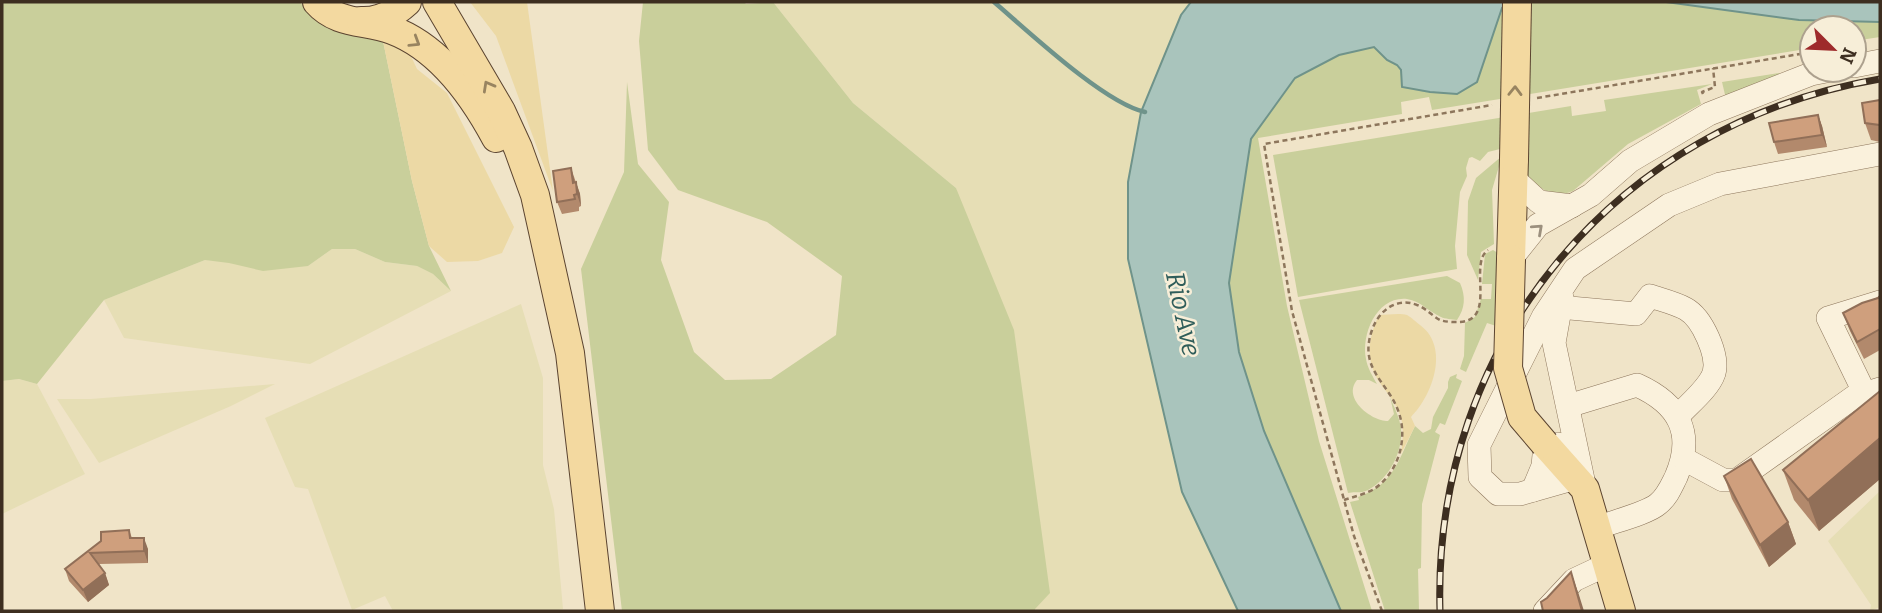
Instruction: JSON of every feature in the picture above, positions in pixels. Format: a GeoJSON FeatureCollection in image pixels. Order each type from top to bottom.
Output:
{"type":"FeatureCollection","features":[{"type":"Feature","properties":{"kind":"main road"},"geometry":{"type":"LineString","coordinates":[[317,2],[335,16],[390,29],[405,36],[431,54],[467,92],[510,163],[546,267],[557,290]]}},
{"type":"Feature","properties":{"kind":"main road"},"geometry":{"type":"LineString","coordinates":[[351,21],[370,22],[389,16],[407,2]]}},
{"type":"Feature","properties":{"kind":"main road"},"geometry":{"type":"LineString","coordinates":[[437,2],[488,85],[519,148],[535,195],[570,353],[600,611]]}},
{"type":"Feature","properties":{"kind":"main road"},"geometry":{"type":"LineString","coordinates":[[1517,2],[1513,168],[1503,253],[1508,368],[1522,417],[1581,483],[1621,611]]}},
{"type":"Feature","properties":{"kind":"street"},"geometry":{"type":"LineString","coordinates":[[1503,253],[1538,225],[1591,195],[1630,161],[1709,114],[1798,79]]}},
{"type":"Feature","properties":{"kind":"street"},"geometry":{"type":"LineString","coordinates":[[1566,282],[1559,306],[1545,336],[1479,445],[1480,477],[1498,494],[1520,494],[1533,489],[1581,483],[1570,417],[1545,336],[1566,282],[1575,269],[1670,205],[1720,184],[1880,154]]}},
{"type":"Feature","properties":{"kind":"street"},"geometry":{"type":"LineString","coordinates":[[1513,168],[1539,202],[1572,206]]}},
{"type":"Feature","properties":{"kind":"street"},"geometry":{"type":"LineString","coordinates":[[1559,306],[1636,314],[1650,296],[1689,311],[1706,333],[1714,357],[1714,371],[1710,381],[1679,415]]}},
{"type":"Feature","properties":{"kind":"street"},"geometry":{"type":"LineString","coordinates":[[1684,459],[1723,480],[1737,480],[1854,397],[1872,391],[1829,318],[1880,302]]}},
{"type":"Feature","properties":{"kind":"street"},"geometry":{"type":"LineString","coordinates":[[1570,417],[1637,386],[1646,389],[1679,415],[1685,435],[1684,459],[1669,492],[1657,506],[1597,528]]}},
{"type":"Feature","properties":{"kind":"street"},"geometry":{"type":"LineString","coordinates":[[1533,489],[1544,466],[1545,444],[1559,444],[1568,438],[1570,417]]}},
{"type":"Feature","properties":{"kind":"street"},"geometry":{"type":"LineString","coordinates":[[1545,611],[1574,580],[1608,564]]}},
{"type":"Feature","properties":{"kind":"path"},"geometry":{"type":"LineString","coordinates":[[1536,98],[1798,54]]}},
{"type":"Feature","properties":{"kind":"path"},"geometry":{"type":"LineString","coordinates":[[1713,68],[1715,87]]}},
{"type":"Feature","properties":{"kind":"path"},"geometry":{"type":"LineString","coordinates":[[1382,611],[1354,536],[1292,311],[1264,144],[1495,105]]}},
{"type":"Feature","properties":{"kind":"path"},"geometry":{"type":"LineString","coordinates":[[1344,500],[1373,490],[1395,466],[1399,454],[1402,438],[1399,411],[1372,367],[1368,348],[1371,331],[1379,315],[1390,306],[1405,302],[1419,305],[1441,321],[1465,322],[1474,317],[1479,308],[1484,253],[1503,253]]}},
{"type":"Feature","properties":{"kind":"shaded area"},"geometry":{"type":"Polygon","coordinates":[[[773,2],[1191,2],[1181,15],[1141,112],[1182,492],[1238,611],[1035,611],[956,188],[853,103],[773,2]]]}},
{"type":"Feature","properties":{"kind":"shaded area"},"geometry":{"type":"Polygon","coordinates":[[[332,249],[355,249],[385,262],[417,266],[433,274],[451,291],[310,364],[124,338],[104,300],[205,260],[308,266],[332,249]]]}},
{"type":"Feature","properties":{"kind":"shaded area"},"geometry":{"type":"Polygon","coordinates":[[[521,304],[543,378],[543,465],[554,509],[563,609],[393,611],[385,596],[352,610],[308,489],[295,487],[265,418],[521,304]]]}},
{"type":"Feature","properties":{"kind":"shaded area"},"geometry":{"type":"Polygon","coordinates":[[[19,379],[37,384],[85,474],[2,514],[2,381],[19,379]]]}},
{"type":"Feature","properties":{"kind":"shaded area"},"geometry":{"type":"Polygon","coordinates":[[[275,384],[99,463],[57,399],[91,399],[275,384]]]}},
{"type":"Feature","properties":{"kind":"shaded area"},"geometry":{"type":"Polygon","coordinates":[[[1880,491],[1880,607],[1870,611],[1871,605],[1828,541],[1880,491]]]}},
{"type":"Feature","properties":{"kind":"green space"},"geometry":{"type":"Polygon","coordinates":[[[2,2],[300,2],[328,26],[383,41],[412,181],[429,246],[451,291],[433,274],[417,266],[385,262],[355,249],[332,249],[308,266],[263,271],[205,260],[104,300],[37,384],[19,379],[2,381],[2,2]]]}},
{"type":"Feature","properties":{"kind":"green space"},"geometry":{"type":"Polygon","coordinates":[[[643,2],[773,2],[853,103],[956,188],[1014,330],[1050,593],[1035,611],[622,611],[581,269],[624,172],[627,82],[638,164],[669,202],[661,260],[694,352],[725,380],[771,379],[836,335],[842,276],[767,222],[678,190],[648,150],[639,41],[643,2]]]}},
{"type":"Feature","properties":{"kind":"green space"},"geometry":{"type":"Polygon","coordinates":[[[1516,2],[1666,2],[1798,20],[1798,50],[1432,110],[1429,97],[1401,102],[1402,114],[1258,138],[1287,306],[1319,441],[1372,611],[1341,611],[1264,431],[1239,352],[1229,283],[1251,139],[1295,78],[1339,55],[1375,47],[1401,70],[1402,87],[1477,82],[1502,8],[1516,2]]]}},
{"type":"Feature","properties":{"kind":"green space"},"geometry":{"type":"Polygon","coordinates":[[[1868,22],[1880,22],[1880,37],[1868,39],[1868,22]]]}},
{"type":"Feature","properties":{"kind":"green space"},"geometry":{"type":"Polygon","coordinates":[[[1779,73],[1780,78],[1726,99],[1722,82],[1779,73]]]}},
{"type":"Feature","properties":{"kind":"green space"},"geometry":{"type":"Polygon","coordinates":[[[1712,84],[1697,90],[1701,104],[1628,144],[1573,191],[1561,194],[1541,188],[1524,172],[1503,143],[1500,149],[1488,152],[1480,161],[1469,158],[1467,176],[1460,192],[1455,246],[1457,269],[1298,297],[1273,155],[1571,106],[1572,116],[1606,111],[1604,100],[1712,84]]]}},
{"type":"Feature","properties":{"kind":"green space"},"geometry":{"type":"Polygon","coordinates":[[[1502,156],[1492,190],[1494,244],[1481,252],[1478,280],[1467,255],[1468,201],[1476,178],[1502,156]]]}},
{"type":"Feature","properties":{"kind":"green space"},"geometry":{"type":"Polygon","coordinates":[[[1493,250],[1498,253],[1499,327],[1487,323],[1466,372],[1460,369],[1464,356],[1465,323],[1475,317],[1481,299],[1491,299],[1492,284],[1482,284],[1485,254],[1493,250]]]}},
{"type":"Feature","properties":{"kind":"green space"},"geometry":{"type":"Polygon","coordinates":[[[1447,276],[1460,283],[1463,293],[1463,307],[1457,320],[1441,317],[1421,304],[1407,299],[1387,304],[1373,318],[1365,349],[1369,369],[1377,384],[1369,380],[1357,380],[1353,394],[1367,413],[1388,421],[1394,414],[1390,397],[1401,429],[1400,447],[1388,472],[1376,485],[1362,492],[1348,493],[1299,300],[1447,276]]]}},
{"type":"Feature","properties":{"kind":"green space"},"geometry":{"type":"Polygon","coordinates":[[[1457,374],[1456,378],[1462,381],[1445,425],[1440,423],[1435,432],[1440,435],[1422,504],[1421,568],[1418,569],[1419,611],[1385,611],[1350,502],[1359,500],[1358,497],[1370,492],[1388,477],[1400,459],[1415,426],[1423,433],[1431,429],[1433,417],[1448,388],[1450,377],[1457,374]]]}},
{"type":"Feature","properties":{"kind":"sand"},"geometry":{"type":"Polygon","coordinates":[[[470,2],[527,2],[553,191],[496,36],[470,2]]]}},
{"type":"Feature","properties":{"kind":"sand"},"geometry":{"type":"Polygon","coordinates":[[[383,41],[410,54],[417,69],[447,93],[514,227],[502,253],[478,261],[447,262],[429,246],[412,181],[383,41]]]}},
{"type":"Feature","properties":{"kind":"sand"},"geometry":{"type":"Polygon","coordinates":[[[1379,315],[1407,315],[1429,334],[1436,358],[1431,384],[1419,408],[1411,417],[1415,426],[1401,454],[1402,421],[1375,374],[1370,357],[1372,332],[1379,315]]]}},
{"type":"Feature","properties":{"kind":"water","name":"Rio Ave"},"geometry":{"type":"Polygon","coordinates":[[[1191,2],[1516,2],[1502,8],[1477,82],[1457,94],[1402,87],[1401,70],[1374,47],[1339,55],[1295,78],[1251,139],[1229,283],[1239,352],[1264,431],[1341,611],[1238,611],[1182,492],[1128,259],[1128,182],[1141,112],[1181,15],[1191,2]]]}},
{"type":"Feature","properties":{"kind":"water"},"geometry":{"type":"Polygon","coordinates":[[[1666,2],[1880,2],[1880,22],[1868,22],[1868,14],[1798,14],[1798,20],[1666,2]]]}},
{"type":"Feature","properties":{"kind":"building"},"geometry":{"type":"Polygon","coordinates":[[[1880,100],[1880,125],[1865,123],[1862,103],[1880,100]]]}},
{"type":"Feature","properties":{"kind":"building"},"geometry":{"type":"Polygon","coordinates":[[[1818,115],[1822,135],[1774,142],[1769,123],[1818,115]]]}},
{"type":"Feature","properties":{"kind":"building"},"geometry":{"type":"Polygon","coordinates":[[[571,168],[573,183],[576,182],[575,199],[557,202],[553,171],[571,168]]]}},
{"type":"Feature","properties":{"kind":"building"},"geometry":{"type":"Polygon","coordinates":[[[1880,296],[1880,329],[1857,342],[1843,313],[1880,296]]]}},
{"type":"Feature","properties":{"kind":"building"},"geometry":{"type":"Polygon","coordinates":[[[1880,391],[1880,438],[1808,500],[1783,470],[1880,391]]]}},
{"type":"Feature","properties":{"kind":"building"},"geometry":{"type":"Polygon","coordinates":[[[1751,459],[1788,522],[1760,545],[1724,476],[1751,459]]]}},
{"type":"Feature","properties":{"kind":"building"},"geometry":{"type":"Polygon","coordinates":[[[129,530],[130,538],[144,538],[144,551],[90,553],[105,573],[83,590],[65,569],[101,541],[101,532],[129,530]]]}},
{"type":"Feature","properties":{"kind":"building"},"geometry":{"type":"Polygon","coordinates":[[[1571,572],[1582,611],[1543,611],[1541,602],[1571,572]]]}},
{"type":"Feature","properties":{"kind":"waterway"},"geometry":{"type":"LineString","coordinates":[[994,2],[1088,81],[1128,106],[1145,112]]}},
{"type":"Feature","properties":{"kind":"railway"},"geometry":{"type":"LineString","coordinates":[[1440,611],[1446,513],[1468,421],[1506,337],[1558,261],[1623,196],[1699,143],[1785,104],[1880,79]]}}]}
